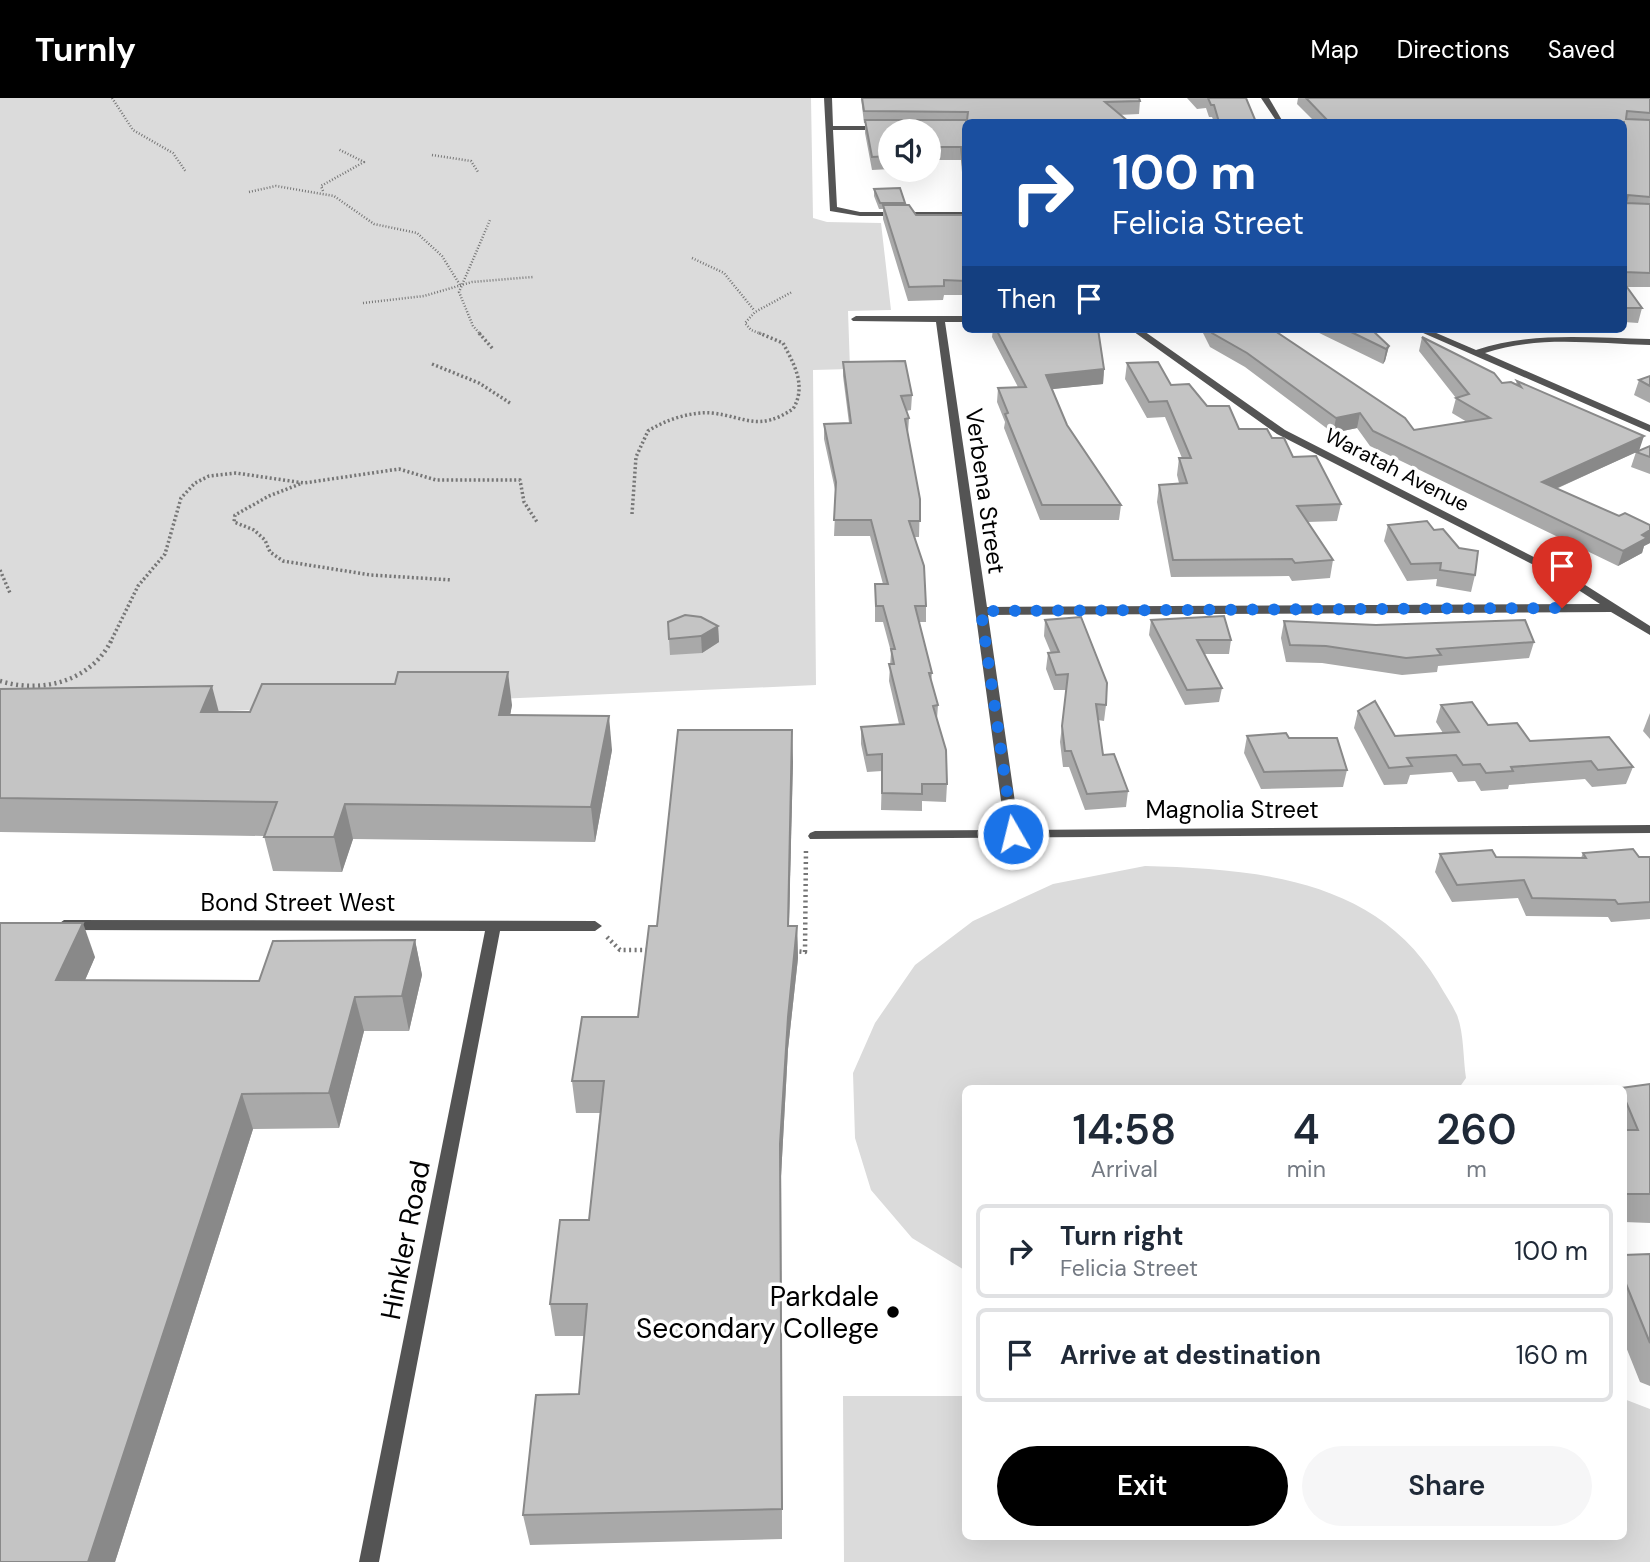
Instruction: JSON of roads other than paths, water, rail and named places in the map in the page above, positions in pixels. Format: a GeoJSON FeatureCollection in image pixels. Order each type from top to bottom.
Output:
{"type":"FeatureCollection","features":[{"type":"Feature","properties":{"kind":"street"},"geometry":{"type":"LineString","coordinates":[[828,98],[830,205],[838,211],[860,214],[962,214]]}},
{"type":"Feature","properties":{"kind":"street"},"geometry":{"type":"LineString","coordinates":[[1265,98],[1278,119]]}},
{"type":"Feature","properties":{"kind":"street"},"geometry":{"type":"LineString","coordinates":[[828,128],[878,128]]}},
{"type":"Feature","properties":{"kind":"street"},"geometry":{"type":"LineString","coordinates":[[856,319],[962,319]]}},
{"type":"Feature","properties":{"kind":"street","name":"Verbena Street"},"geometry":{"type":"LineString","coordinates":[[940,319],[1013,834]]}},
{"type":"Feature","properties":{"kind":"street","name":"Waratah Avenue"},"geometry":{"type":"LineString","coordinates":[[1141,333],[1281,432],[1567,578],[1650,631]]}},
{"type":"Feature","properties":{"kind":"street"},"geometry":{"type":"LineString","coordinates":[[1428,333],[1650,429]]}},
{"type":"Feature","properties":{"kind":"street"},"geometry":{"type":"LineString","coordinates":[[1476,353],[1491,346],[1518,342],[1650,342]]}},
{"type":"Feature","properties":{"kind":"street"},"geometry":{"type":"LineString","coordinates":[[981,611],[1616,608]]}},
{"type":"Feature","properties":{"kind":"street","name":"Magnolia Street"},"geometry":{"type":"LineString","coordinates":[[810,836],[1650,829]]}},
{"type":"Feature","properties":{"kind":"street","name":"Bond Street West"},"geometry":{"type":"LineString","coordinates":[[41,925],[595,926]]}},
{"type":"Feature","properties":{"kind":"street","name":"Hinkler Road"},"geometry":{"type":"LineString","coordinates":[[369,1562],[493,927]]}},
{"type":"Feature","properties":{"kind":"place","name":"Parkdale Secondary College"},"geometry":{"type":"Point","coordinates":[893,1312]}}]}
